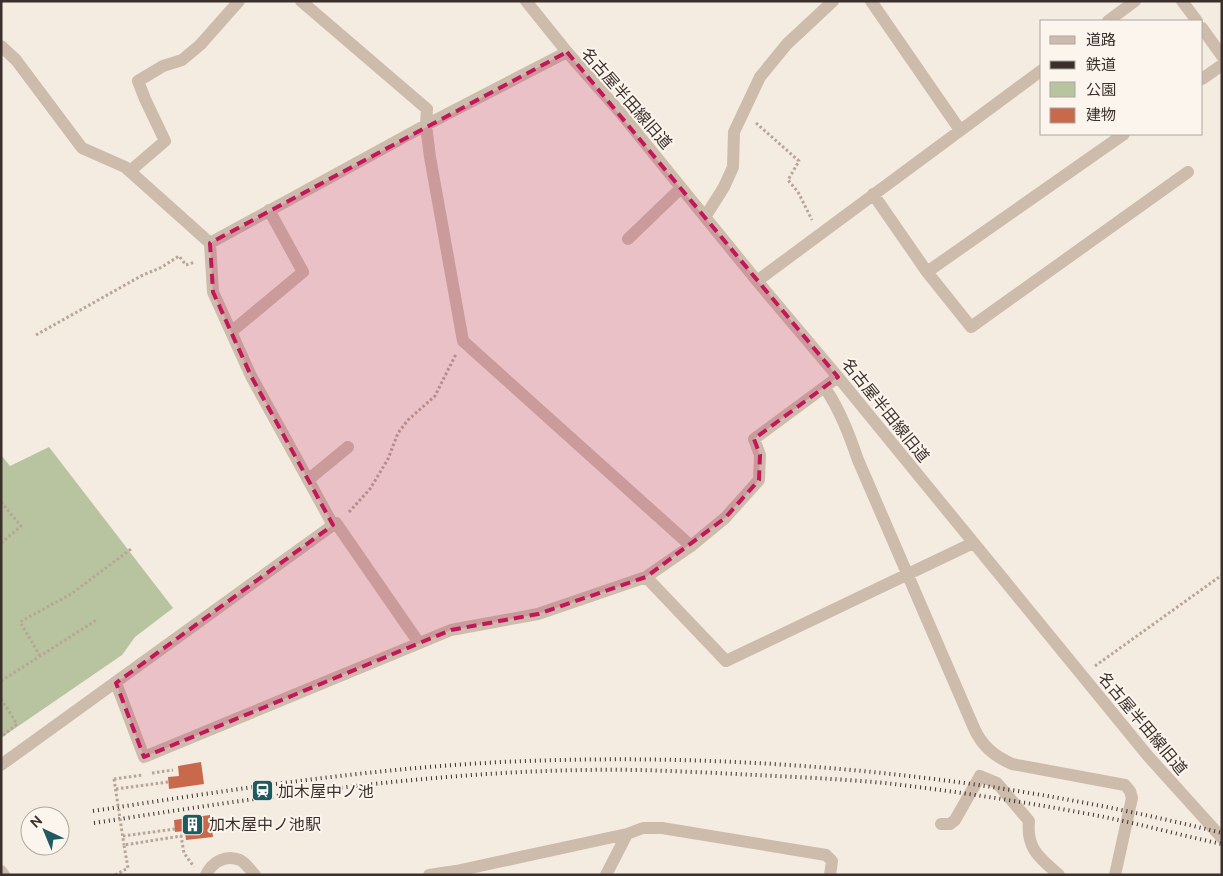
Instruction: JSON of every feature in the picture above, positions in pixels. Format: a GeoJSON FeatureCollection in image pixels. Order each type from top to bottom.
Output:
{"type":"FeatureCollection","features":[{"type":"Feature","properties":{"kind":"street"},"geometry":{"type":"LineString","coordinates":[[130,171],[165,141],[138,80],[163,66],[182,60],[200,45],[239,1]]}},
{"type":"Feature","properties":{"kind":"street"},"geometry":{"type":"LineString","coordinates":[[301,1],[427,109],[426,125],[430,156],[462,332],[466,343],[692,546]]}},
{"type":"Feature","properties":{"kind":"street","name":"名古屋半田線旧道"},"geometry":{"type":"LineString","coordinates":[[526,1],[567,52],[619,111],[1148,756],[1222,838]]}},
{"type":"Feature","properties":{"kind":"street"},"geometry":{"type":"LineString","coordinates":[[871,1],[960,130]]}},
{"type":"Feature","properties":{"kind":"street"},"geometry":{"type":"LineString","coordinates":[[1109,20],[1135,1]]}},
{"type":"Feature","properties":{"kind":"street"},"geometry":{"type":"LineString","coordinates":[[1182,1],[1196,20]]}},
{"type":"Feature","properties":{"kind":"street"},"geometry":{"type":"LineString","coordinates":[[705,217],[724,187],[733,167],[734,132],[760,77],[824,4]]}},
{"type":"Feature","properties":{"kind":"street"},"geometry":{"type":"LineString","coordinates":[[1203,29],[1222,56]]}},
{"type":"Feature","properties":{"kind":"street"},"geometry":{"type":"LineString","coordinates":[[1,46],[16,60],[82,148],[125,167],[210,243],[213,292],[251,376],[333,526],[1,765]]}},
{"type":"Feature","properties":{"kind":"street"},"geometry":{"type":"LineString","coordinates":[[210,243],[426,125],[567,52]]}},
{"type":"Feature","properties":{"kind":"street"},"geometry":{"type":"LineString","coordinates":[[1203,78],[1222,65]]}},
{"type":"Feature","properties":{"kind":"street"},"geometry":{"type":"LineString","coordinates":[[756,280],[1040,71]]}},
{"type":"Feature","properties":{"kind":"street"},"geometry":{"type":"LineString","coordinates":[[927,272],[1123,135]]}},
{"type":"Feature","properties":{"kind":"street"},"geometry":{"type":"LineString","coordinates":[[873,194],[927,272],[971,326],[1188,172]]}},
{"type":"Feature","properties":{"kind":"street"},"geometry":{"type":"LineString","coordinates":[[628,239],[681,188]]}},
{"type":"Feature","properties":{"kind":"street"},"geometry":{"type":"LineString","coordinates":[[231,332],[303,272],[269,210]]}},
{"type":"Feature","properties":{"kind":"street"},"geometry":{"type":"LineString","coordinates":[[116,682],[144,757],[451,630],[538,614],[646,577],[692,546],[725,518],[759,480],[760,455],[754,439],[838,378]]}},
{"type":"Feature","properties":{"kind":"street"},"geometry":{"type":"LineString","coordinates":[[825,388],[836,405],[848,431],[858,460],[974,728],[985,747],[1012,764],[1125,785],[1130,791],[1132,798],[1115,875]]}},
{"type":"Feature","properties":{"kind":"street"},"geometry":{"type":"LineString","coordinates":[[308,480],[348,447]]}},
{"type":"Feature","properties":{"kind":"street"},"geometry":{"type":"LineString","coordinates":[[336,523],[419,643]]}},
{"type":"Feature","properties":{"kind":"street"},"geometry":{"type":"LineString","coordinates":[[646,577],[726,661],[973,544]]}},
{"type":"Feature","properties":{"kind":"street"},"geometry":{"type":"LineString","coordinates":[[941,824],[950,824],[955,820],[980,776],[988,779],[997,783],[1030,821],[1028,833],[1032,847],[1038,856],[1059,875]]}},
{"type":"Feature","properties":{"kind":"street"},"geometry":{"type":"LineString","coordinates":[[429,875],[455,873],[627,834],[643,828],[662,828],[826,855],[832,861],[830,875]]}},
{"type":"Feature","properties":{"kind":"street"},"geometry":{"type":"LineString","coordinates":[[606,875],[627,834]]}},
{"type":"Feature","properties":{"kind":"street"},"geometry":{"type":"LineString","coordinates":[[201,872],[210,868],[216,861],[233,859],[244,863],[255,875]]}},
{"type":"Feature","properties":{"kind":"street"},"geometry":{"type":"LineString","coordinates":[[1,871],[4,875]]}},
{"type":"Feature","properties":{"kind":"path"},"geometry":{"type":"LineString","coordinates":[[742,116],[755,123],[799,161],[788,180],[798,192],[820,233]]}},
{"type":"Feature","properties":{"kind":"path"},"geometry":{"type":"LineString","coordinates":[[36,335],[180,256],[186,266],[200,260],[211,259]]}},
{"type":"Feature","properties":{"kind":"path"},"geometry":{"type":"LineString","coordinates":[[336,523],[354,508],[370,489],[388,459],[398,433],[408,420],[435,396],[458,351],[466,343]]}},
{"type":"Feature","properties":{"kind":"path"},"geometry":{"type":"LineString","coordinates":[[1,502],[21,526],[1,542]]}},
{"type":"Feature","properties":{"kind":"path"},"geometry":{"type":"LineString","coordinates":[[40,656],[20,622],[71,594],[131,549]]}},
{"type":"Feature","properties":{"kind":"path"},"geometry":{"type":"LineString","coordinates":[[1082,676],[1222,576]]}},
{"type":"Feature","properties":{"kind":"path"},"geometry":{"type":"LineString","coordinates":[[1,681],[98,619]]}},
{"type":"Feature","properties":{"kind":"path"},"geometry":{"type":"LineString","coordinates":[[1,700],[17,724],[1,737]]}},
{"type":"Feature","properties":{"kind":"path"},"geometry":{"type":"LineString","coordinates":[[114,779],[128,868],[115,875]]}},
{"type":"Feature","properties":{"kind":"path"},"geometry":{"type":"LineString","coordinates":[[116,789],[168,782]]}},
{"type":"Feature","properties":{"kind":"path"},"geometry":{"type":"LineString","coordinates":[[123,836],[175,829]]}},
{"type":"Feature","properties":{"kind":"path"},"geometry":{"type":"LineString","coordinates":[[124,845],[181,836],[184,853],[201,872]]}},
{"type":"Feature","properties":{"kind":"highlighted area"},"geometry":{"type":"Polygon","coordinates":[[[567,52],[838,377],[754,439],[760,455],[759,480],[725,518],[646,577],[538,614],[451,630],[144,757],[116,683],[333,525],[251,376],[213,292],[210,243],[567,52]]]}},
{"type":"Feature","properties":{"kind":"green space"},"geometry":{"type":"Polygon","coordinates":[[[49,447],[173,608],[135,637],[122,655],[1,738],[1,455],[10,466],[49,447]]]}},
{"type":"Feature","properties":{"kind":"building","name":"加木屋中ノ池駅"},"geometry":{"type":"Polygon","coordinates":[[[201,762],[204,784],[169,789],[168,777],[179,776],[178,766],[201,762]]]}},
{"type":"Feature","properties":{"kind":"building","name":"加木屋中ノ池駅"},"geometry":{"type":"Polygon","coordinates":[[[210,815],[213,837],[186,840],[185,831],[175,832],[174,820],[210,815]]]}},
{"type":"Feature","properties":{"kind":"railway"},"geometry":{"type":"LineString","coordinates":[[93,811],[246,788],[450,765],[593,759],[684,760],[865,771],[955,782],[1044,795],[1222,833]]}},
{"type":"Feature","properties":{"kind":"railway"},"geometry":{"type":"LineString","coordinates":[[94,823],[230,802],[434,778],[570,770],[639,770],[819,778],[911,786],[990,797],[1094,815],[1222,844]]}},
{"type":"Feature","properties":{"kind":"place","name":"加木屋中ノ池"},"geometry":{"type":"Point","coordinates":[262,791]}},
{"type":"Feature","properties":{"kind":"place","name":"加木屋中ノ池駅"},"geometry":{"type":"Point","coordinates":[193,824]}}]}
